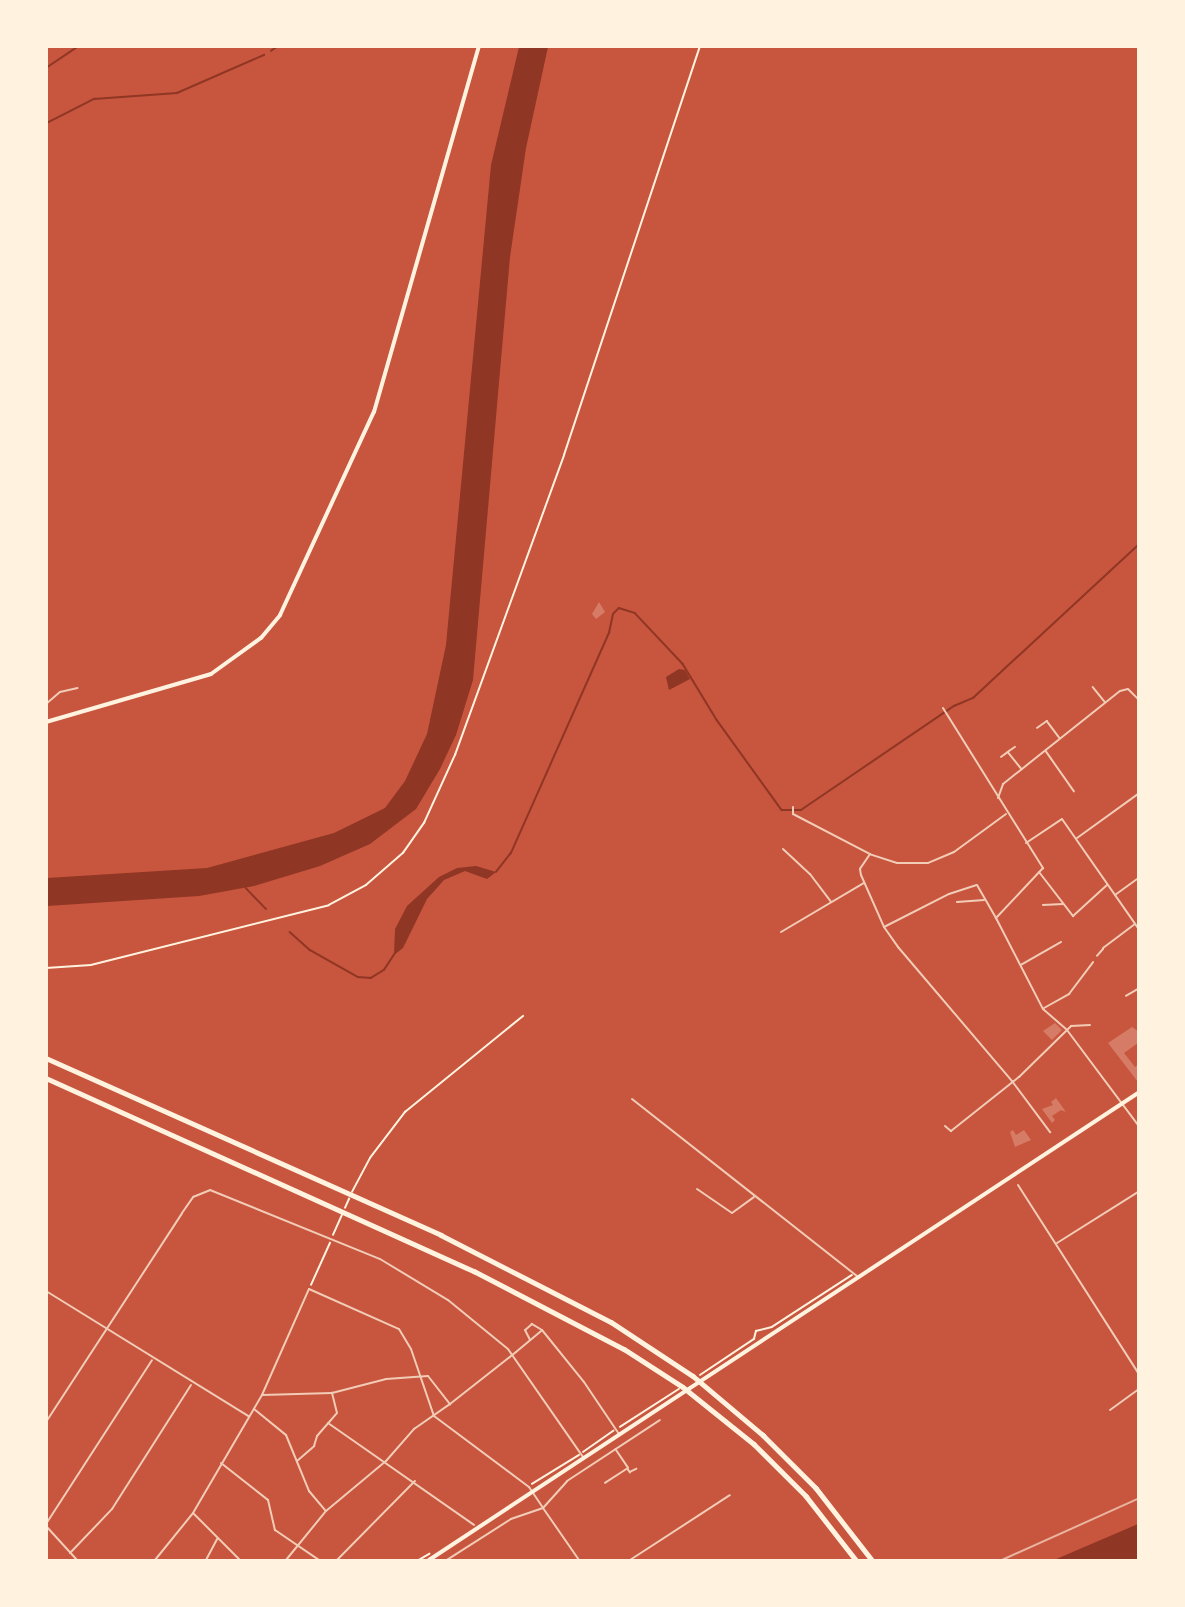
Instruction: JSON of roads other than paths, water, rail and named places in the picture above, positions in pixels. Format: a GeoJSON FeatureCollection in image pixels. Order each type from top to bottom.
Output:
{"type":"FeatureCollection","features":[{"type":"Feature","properties":{"kind":"highway"},"geometry":{"type":"LineString","coordinates":[[46,1058],[354,1196],[588,1308],[708,1388],[797,1468],[872,1560]]}},
{"type":"Feature","properties":{"kind":"highway"},"geometry":{"type":"LineString","coordinates":[[46,1078],[339,1210],[579,1323],[695,1396],[789,1477],[856,1560]]}},
{"type":"Feature","properties":{"kind":"main road"},"geometry":{"type":"LineString","coordinates":[[46,722],[211,674],[261,638],[280,615],[375,412],[479,46]]}},
{"type":"Feature","properties":{"kind":"main road"},"geometry":{"type":"LineString","coordinates":[[429,1560],[620,1436],[857,1275],[1138,1094]]}},
{"type":"Feature","properties":{"kind":"street"},"geometry":{"type":"LineString","coordinates":[[46,704],[60,692],[78,687]]}},
{"type":"Feature","properties":{"kind":"street"},"geometry":{"type":"LineString","coordinates":[[998,800],[1003,784],[1124,688],[1133,691],[1138,699]]}},
{"type":"Feature","properties":{"kind":"street"},"geometry":{"type":"LineString","coordinates":[[943,708],[1006,814],[1043,868],[996,918]]}},
{"type":"Feature","properties":{"kind":"street"},"geometry":{"type":"LineString","coordinates":[[1077,838],[1138,794]]}},
{"type":"Feature","properties":{"kind":"street"},"geometry":{"type":"LineString","coordinates":[[793,807],[793,814],[870,854],[897,863],[928,863],[954,852],[1006,814]]}},
{"type":"Feature","properties":{"kind":"street"},"geometry":{"type":"LineString","coordinates":[[1026,843],[1062,819],[1138,928]]}},
{"type":"Feature","properties":{"kind":"street"},"geometry":{"type":"LineString","coordinates":[[783,849],[810,874],[831,902]]}},
{"type":"Feature","properties":{"kind":"street"},"geometry":{"type":"LineString","coordinates":[[870,854],[860,869],[884,927],[933,990],[1012,1081],[1050,1132]]}},
{"type":"Feature","properties":{"kind":"street"},"geometry":{"type":"LineString","coordinates":[[1039,872],[1073,916],[1107,885]]}},
{"type":"Feature","properties":{"kind":"street"},"geometry":{"type":"LineString","coordinates":[[1115,895],[1138,878]]}},
{"type":"Feature","properties":{"kind":"street"},"geometry":{"type":"LineString","coordinates":[[781,932],[864,883]]}},
{"type":"Feature","properties":{"kind":"street"},"geometry":{"type":"LineString","coordinates":[[884,927],[949,894],[977,885],[1043,1009],[1067,1030],[1138,1125]]}},
{"type":"Feature","properties":{"kind":"street"},"geometry":{"type":"LineString","coordinates":[[1103,948],[1135,924]]}},
{"type":"Feature","properties":{"kind":"street"},"geometry":{"type":"LineString","coordinates":[[1043,1009],[1069,994],[1093,962]]}},
{"type":"Feature","properties":{"kind":"street"},"geometry":{"type":"LineString","coordinates":[[945,1126],[951,1131],[1012,1081],[1071,1026],[1090,1025]]}},
{"type":"Feature","properties":{"kind":"street"},"geometry":{"type":"LineString","coordinates":[[632,1099],[754,1197],[857,1275]]}},
{"type":"Feature","properties":{"kind":"street"},"geometry":{"type":"LineString","coordinates":[[1018,1185],[1138,1373]]}},
{"type":"Feature","properties":{"kind":"street"},"geometry":{"type":"LineString","coordinates":[[697,1189],[732,1213],[754,1197]]}},
{"type":"Feature","properties":{"kind":"street"},"geometry":{"type":"LineString","coordinates":[[46,1422],[188,1205],[203,1191],[219,1191],[332,1237],[411,1275],[508,1349],[585,1459]]}},
{"type":"Feature","properties":{"kind":"street"},"geometry":{"type":"LineString","coordinates":[[1056,1243],[1138,1192]]}},
{"type":"Feature","properties":{"kind":"street"},"geometry":{"type":"LineString","coordinates":[[155,1560],[193,1513],[220,1463],[262,1395],[309,1289],[399,1329],[406,1338],[434,1416],[529,1487],[579,1560]]}},
{"type":"Feature","properties":{"kind":"street"},"geometry":{"type":"LineString","coordinates":[[46,1291],[191,1384],[249,1417]]}},
{"type":"Feature","properties":{"kind":"street"},"geometry":{"type":"LineString","coordinates":[[530,1340],[525,1330],[532,1324],[542,1330],[584,1382],[620,1436]]}},
{"type":"Feature","properties":{"kind":"street"},"geometry":{"type":"LineString","coordinates":[[286,1560],[294,1546],[326,1511],[386,1461],[414,1429],[450,1404],[542,1330]]}},
{"type":"Feature","properties":{"kind":"street"},"geometry":{"type":"LineString","coordinates":[[77,1560],[46,1525],[153,1359]]}},
{"type":"Feature","properties":{"kind":"street"},"geometry":{"type":"LineString","coordinates":[[262,1395],[332,1393],[386,1379],[428,1376],[450,1404]]}},
{"type":"Feature","properties":{"kind":"street"},"geometry":{"type":"LineString","coordinates":[[70,1553],[112,1509],[191,1384]]}},
{"type":"Feature","properties":{"kind":"street"},"geometry":{"type":"LineString","coordinates":[[1110,1410],[1138,1390]]}},
{"type":"Feature","properties":{"kind":"street"},"geometry":{"type":"LineString","coordinates":[[297,1461],[314,1446],[337,1413],[332,1393]]}},
{"type":"Feature","properties":{"kind":"street"},"geometry":{"type":"LineString","coordinates":[[254,1409],[286,1435],[309,1491],[326,1511]]}},
{"type":"Feature","properties":{"kind":"street"},"geometry":{"type":"LineString","coordinates":[[447,1560],[511,1519],[543,1508],[567,1481],[660,1420]]}},
{"type":"Feature","properties":{"kind":"street"},"geometry":{"type":"LineString","coordinates":[[328,1423],[416,1481],[474,1525]]}},
{"type":"Feature","properties":{"kind":"street"},"geometry":{"type":"LineString","coordinates":[[220,1463],[268,1500],[275,1530],[294,1546],[319,1560]]}},
{"type":"Feature","properties":{"kind":"street"},"geometry":{"type":"LineString","coordinates":[[337,1560],[416,1481]]}},
{"type":"Feature","properties":{"kind":"street"},"geometry":{"type":"LineString","coordinates":[[630,1560],[730,1495]]}},
{"type":"Feature","properties":{"kind":"street"},"geometry":{"type":"LineString","coordinates":[[193,1513],[218,1538],[226,1551],[240,1560]]}},
{"type":"Feature","properties":{"kind":"street"},"geometry":{"type":"LineString","coordinates":[[206,1560],[218,1538]]}},
{"type":"Feature","properties":{"kind":"lane"},"geometry":{"type":"LineString","coordinates":[[1093,687],[1105,703]]}},
{"type":"Feature","properties":{"kind":"lane"},"geometry":{"type":"LineString","coordinates":[[1037,728],[1047,721],[1061,738]]}},
{"type":"Feature","properties":{"kind":"lane"},"geometry":{"type":"LineString","coordinates":[[1001,757],[1015,747]]}},
{"type":"Feature","properties":{"kind":"lane"},"geometry":{"type":"LineString","coordinates":[[1046,751],[1074,791]]}},
{"type":"Feature","properties":{"kind":"lane"},"geometry":{"type":"LineString","coordinates":[[1008,752],[1022,769]]}},
{"type":"Feature","properties":{"kind":"lane"},"geometry":{"type":"LineString","coordinates":[[957,902],[985,900]]}},
{"type":"Feature","properties":{"kind":"lane"},"geometry":{"type":"LineString","coordinates":[[1043,904],[1064,904]]}},
{"type":"Feature","properties":{"kind":"lane"},"geometry":{"type":"LineString","coordinates":[[1020,966],[1061,942]]}},
{"type":"Feature","properties":{"kind":"lane"},"geometry":{"type":"LineString","coordinates":[[1097,956],[1103,948]]}},
{"type":"Feature","properties":{"kind":"lane"},"geometry":{"type":"LineString","coordinates":[[1126,996],[1138,989]]}},
{"type":"Feature","properties":{"kind":"lane"},"geometry":{"type":"LineString","coordinates":[[615,1449],[630,1472],[636,1469]]}},
{"type":"Feature","properties":{"kind":"lane"},"geometry":{"type":"LineString","coordinates":[[605,1483],[628,1468]]}},
{"type":"Feature","properties":{"kind":"waterway"},"geometry":{"type":"LineString","coordinates":[[46,68],[79,46]]}},
{"type":"Feature","properties":{"kind":"waterway"},"geometry":{"type":"LineString","coordinates":[[271,51],[278,46]]}},
{"type":"Feature","properties":{"kind":"waterway"},"geometry":{"type":"LineString","coordinates":[[47,123],[94,99],[177,93],[264,55]]}},
{"type":"Feature","properties":{"kind":"waterway"},"geometry":{"type":"LineString","coordinates":[[46,118],[46,137]]}},
{"type":"Feature","properties":{"kind":"waterway"},"geometry":{"type":"LineString","coordinates":[[496,872],[511,853],[609,633],[613,614],[619,608],[635,613],[683,664],[717,720],[782,810],[801,810],[954,706],[973,698],[1138,545]]}},
{"type":"Feature","properties":{"kind":"waterway"},"geometry":{"type":"LineString","coordinates":[[246,888],[266,909]]}},
{"type":"Feature","properties":{"kind":"waterway"},"geometry":{"type":"LineString","coordinates":[[290,932],[310,950],[358,977],[371,978],[384,970],[395,953]]}},
{"type":"Feature","properties":{"kind":"railway"},"geometry":{"type":"LineString","coordinates":[[1002,1560],[1138,1499]]}}]}
